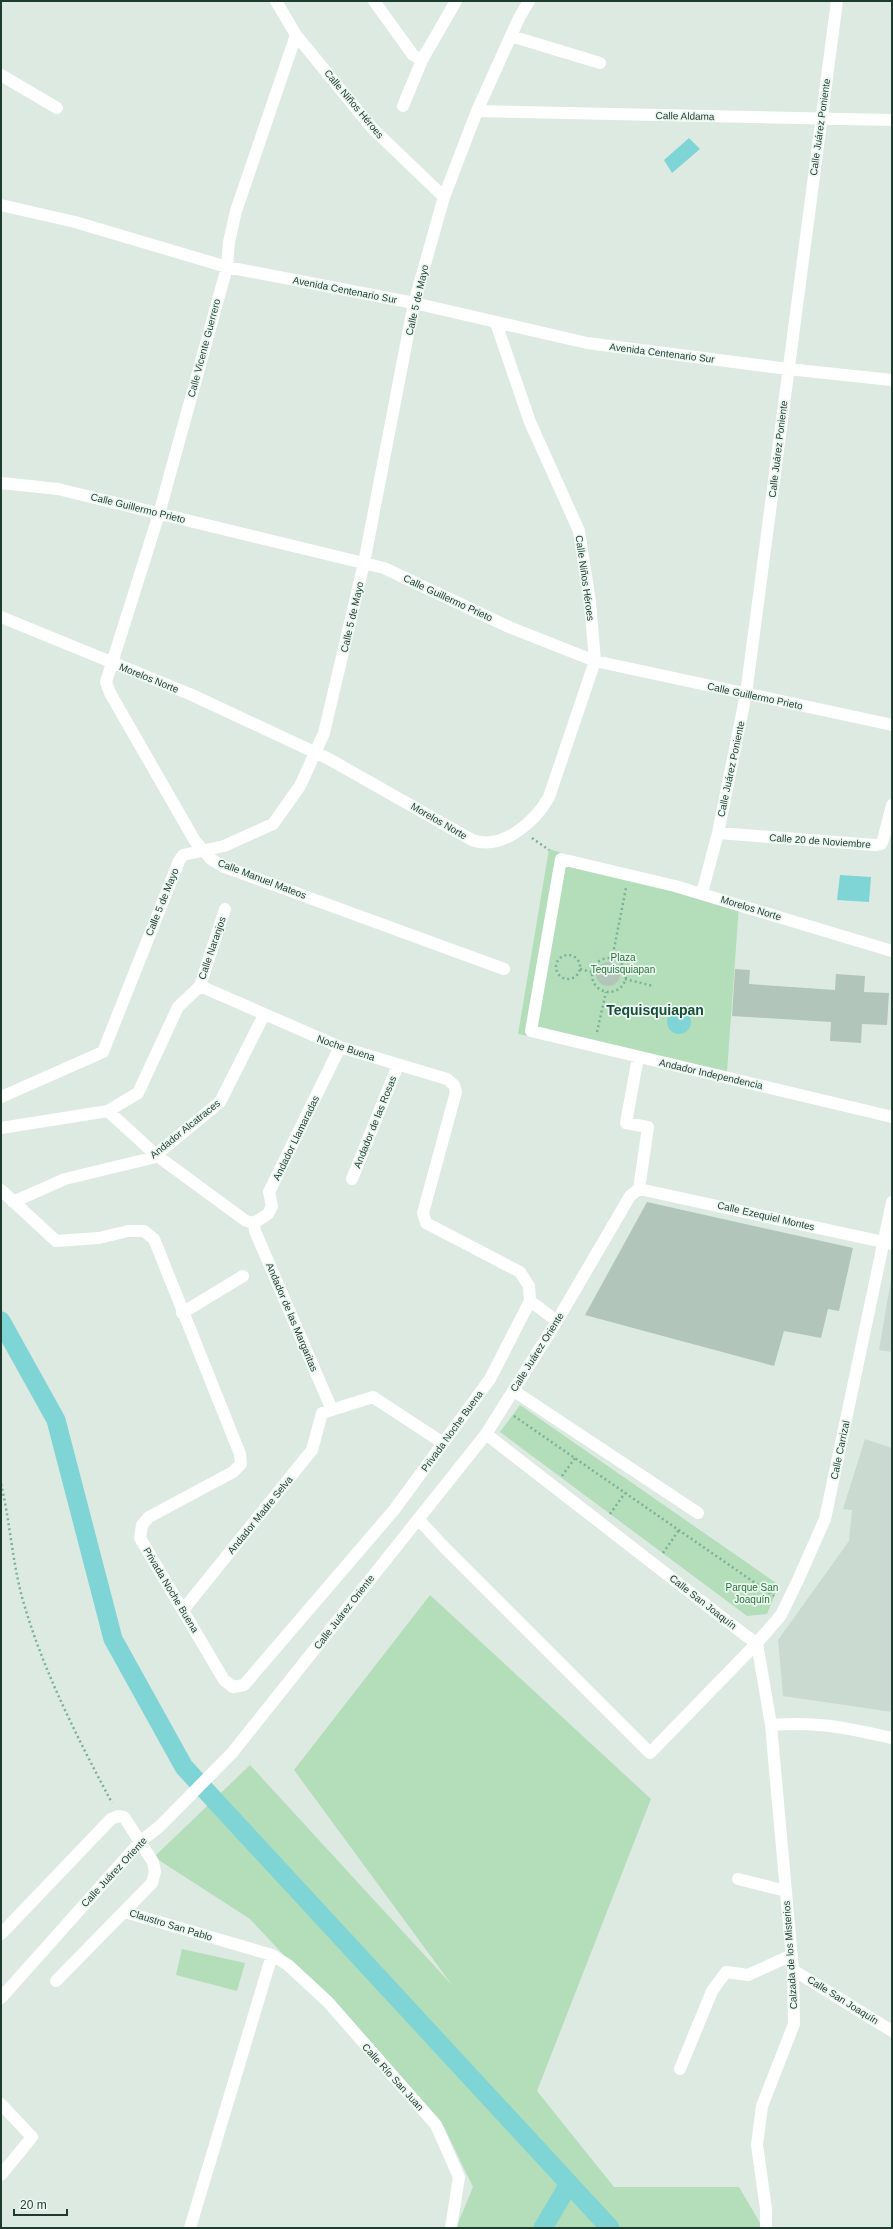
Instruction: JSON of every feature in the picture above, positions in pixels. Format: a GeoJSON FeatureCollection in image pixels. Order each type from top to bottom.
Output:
{"type":"FeatureCollection","features":[{"type":"Feature","properties":{"kind":"street","name":"Calle Niños Héroes"},"geometry":{"type":"LineString","coordinates":[[276,1],[296,35],[372,128],[444,197]]}},
{"type":"Feature","properties":{"kind":"street"},"geometry":{"type":"LineString","coordinates":[[374,1],[413,55],[422,60]]}},
{"type":"Feature","properties":{"kind":"street"},"geometry":{"type":"LineString","coordinates":[[403,106],[422,60],[456,1]]}},
{"type":"Feature","properties":{"kind":"street","name":"Calle 5 de Mayo"},"geometry":{"type":"LineString","coordinates":[[1,1098],[102,1052],[179,861],[183,855],[224,846],[273,824],[300,786],[324,733],[364,563],[414,304],[444,197],[477,111],[511,36],[529,1]]}},
{"type":"Feature","properties":{"kind":"street","name":"Calle Juárez Poniente"},"geometry":{"type":"LineString","coordinates":[[702,893],[718,833],[746,694],[837,1]]}},
{"type":"Feature","properties":{"kind":"street","name":"Calle Vicente Guerrero"},"geometry":{"type":"LineString","coordinates":[[112,662],[159,514],[226,267],[229,242],[236,211],[296,35]]}},
{"type":"Feature","properties":{"kind":"street"},"geometry":{"type":"LineString","coordinates":[[511,36],[600,63]]}},
{"type":"Feature","properties":{"kind":"street"},"geometry":{"type":"LineString","coordinates":[[1,75],[57,108]]}},
{"type":"Feature","properties":{"kind":"street","name":"Calle Aldama"},"geometry":{"type":"LineString","coordinates":[[477,111],[892,120]]}},
{"type":"Feature","properties":{"kind":"street","name":"Avenida Centenario Sur"},"geometry":{"type":"LineString","coordinates":[[1,205],[74,222],[226,267],[414,304],[587,343],[788,369],[892,380]]}},
{"type":"Feature","properties":{"kind":"street","name":"Calle Niños Héroes"},"geometry":{"type":"LineString","coordinates":[[496,323],[530,422],[579,531],[590,602],[595,661],[549,797],[542,810],[521,830]]}},
{"type":"Feature","properties":{"kind":"street","name":"Calle Guillermo Prieto"},"geometry":{"type":"LineString","coordinates":[[1,483],[58,489],[384,568],[509,627],[595,661],[892,725]]}},
{"type":"Feature","properties":{"kind":"street","name":"Morelos Norte"},"geometry":{"type":"LineString","coordinates":[[1,617],[192,695],[315,753],[472,840],[482,843],[493,841],[521,830]]}},
{"type":"Feature","properties":{"kind":"street","name":"Calle Manuel Mateos"},"geometry":{"type":"LineString","coordinates":[[112,662],[106,682],[110,693],[195,841],[211,859],[222,866],[504,969]]}},
{"type":"Feature","properties":{"kind":"street","name":"Calle 20 de Noviembre"},"geometry":{"type":"LineString","coordinates":[[718,833],[881,844],[892,805]]}},
{"type":"Feature","properties":{"kind":"street","name":"Morelos Norte"},"geometry":{"type":"LineString","coordinates":[[561,859],[702,893],[892,951]]}},
{"type":"Feature","properties":{"kind":"street","name":"Andador Independencia"},"geometry":{"type":"LineString","coordinates":[[561,859],[531,1031],[892,1117]]}},
{"type":"Feature","properties":{"kind":"street","name":"Calle Naranjos"},"geometry":{"type":"LineString","coordinates":[[200,986],[225,909]]}},
{"type":"Feature","properties":{"kind":"street"},"geometry":{"type":"LineString","coordinates":[[1,1128],[108,1111],[138,1093],[178,1007],[200,986]]}},
{"type":"Feature","properties":{"kind":"street","name":"Noche Buena"},"geometry":{"type":"LineString","coordinates":[[200,986],[340,1048],[447,1079],[454,1085],[456,1092],[423,1213],[426,1223],[520,1272],[529,1286],[530,1301]]}},
{"type":"Feature","properties":{"kind":"street","name":"Andador Alcatraces"},"geometry":{"type":"LineString","coordinates":[[13,1202],[65,1179],[152,1158],[220,1102],[264,1015]]}},
{"type":"Feature","properties":{"kind":"street","name":"Andador Llamaradas"},"geometry":{"type":"LineString","coordinates":[[254,1223],[268,1214],[272,1206],[272,1197],[269,1192],[340,1048]]}},
{"type":"Feature","properties":{"kind":"street"},"geometry":{"type":"LineString","coordinates":[[638,1057],[626,1123],[648,1127],[639,1188]]}},
{"type":"Feature","properties":{"kind":"street","name":"Andador de las Rosas"},"geometry":{"type":"LineString","coordinates":[[352,1179],[398,1065]]}},
{"type":"Feature","properties":{"kind":"street"},"geometry":{"type":"LineString","coordinates":[[108,1111],[156,1154],[246,1220],[254,1223]]}},
{"type":"Feature","properties":{"kind":"street","name":"Calle Ezequiel Montes"},"geometry":{"type":"LineString","coordinates":[[639,1188],[888,1243]]}},
{"type":"Feature","properties":{"kind":"street","name":"Calle Juárez Oriente"},"geometry":{"type":"LineString","coordinates":[[1,1998],[140,1842],[160,1826],[232,1753],[486,1434],[557,1321],[630,1196],[639,1188]]}},
{"type":"Feature","properties":{"kind":"street","name":"Privada Noche Buena"},"geometry":{"type":"LineString","coordinates":[[1,1190],[56,1241],[99,1238],[128,1231],[144,1231],[154,1239],[182,1313],[240,1454],[241,1464],[233,1472],[148,1517],[142,1525],[140,1538],[224,1680],[233,1688],[244,1685],[394,1510],[490,1379],[530,1301]]}},
{"type":"Feature","properties":{"kind":"street","name":"Calle Carrizal"},"geometry":{"type":"LineString","coordinates":[[418,1519],[650,1753],[757,1643],[781,1615],[825,1519],[888,1243],[892,1202]]}},
{"type":"Feature","properties":{"kind":"street","name":"Andador de las Margaritas"},"geometry":{"type":"LineString","coordinates":[[254,1223],[255,1232],[327,1411]]}},
{"type":"Feature","properties":{"kind":"street"},"geometry":{"type":"LineString","coordinates":[[182,1313],[244,1276]]}},
{"type":"Feature","properties":{"kind":"street"},"geometry":{"type":"LineString","coordinates":[[530,1301],[557,1321]]}},
{"type":"Feature","properties":{"kind":"street"},"geometry":{"type":"LineString","coordinates":[[514,1391],[698,1513]]}},
{"type":"Feature","properties":{"kind":"street"},"geometry":{"type":"LineString","coordinates":[[327,1411],[373,1397],[443,1443]]}},
{"type":"Feature","properties":{"kind":"street","name":"Andador Madre Selva"},"geometry":{"type":"LineString","coordinates":[[183,1610],[312,1450],[327,1411]]}},
{"type":"Feature","properties":{"kind":"street","name":"Calle San Joaquín"},"geometry":{"type":"LineString","coordinates":[[486,1434],[757,1643]]}},
{"type":"Feature","properties":{"kind":"street"},"geometry":{"type":"LineString","coordinates":[[757,1643],[771,1725],[801,1722],[837,1725],[892,1738]]}},
{"type":"Feature","properties":{"kind":"street","name":"Calzada de los Misterios"},"geometry":{"type":"LineString","coordinates":[[766,2228],[766,2209],[758,2144],[762,2106],[794,2024],[794,1970],[771,1725]]}},
{"type":"Feature","properties":{"kind":"street"},"geometry":{"type":"LineString","coordinates":[[1,1934],[111,1820],[118,1816]]}},
{"type":"Feature","properties":{"kind":"street","name":"Claustro San Pablo"},"geometry":{"type":"LineString","coordinates":[[118,1816],[124,1817],[153,1862],[155,1872],[152,1883],[125,1912],[272,1955]]}},
{"type":"Feature","properties":{"kind":"street"},"geometry":{"type":"LineString","coordinates":[[738,1879],[786,1891]]}},
{"type":"Feature","properties":{"kind":"street"},"geometry":{"type":"LineString","coordinates":[[56,1981],[125,1912]]}},
{"type":"Feature","properties":{"kind":"street"},"geometry":{"type":"LineString","coordinates":[[190,2228],[272,1955]]}},
{"type":"Feature","properties":{"kind":"street","name":"Calle Río San Juan"},"geometry":{"type":"LineString","coordinates":[[272,1955],[288,1965],[328,2002],[436,2125],[459,2177],[451,2228]]}},
{"type":"Feature","properties":{"kind":"street"},"geometry":{"type":"LineString","coordinates":[[680,2069],[712,1991],[726,1972],[748,1975],[792,1955]]}},
{"type":"Feature","properties":{"kind":"street","name":"Calle San Joaquín"},"geometry":{"type":"LineString","coordinates":[[794,1970],[892,2030]]}},
{"type":"Feature","properties":{"kind":"street"},"geometry":{"type":"LineString","coordinates":[[1,2104],[32,2137],[1,2175]]}},
{"type":"Feature","properties":{"kind":"path"},"geometry":{"type":"LineString","coordinates":[[521,830],[561,859]]}},
{"type":"Feature","properties":{"kind":"path"},"geometry":{"type":"LineString","coordinates":[[612,959],[628,874]]}},
{"type":"Feature","properties":{"kind":"path"},"geometry":{"type":"LineString","coordinates":[[570,955],[579,961],[580,969],[576,976],[568,979],[558,973],[556,965],[562,956],[570,955]]}},
{"type":"Feature","properties":{"kind":"path"},"geometry":{"type":"LineString","coordinates":[[604,959],[612,959],[623,966],[625,978],[618,989],[606,992],[599,989],[594,983],[592,972],[598,962],[604,959]]}},
{"type":"Feature","properties":{"kind":"path"},"geometry":{"type":"LineString","coordinates":[[580,969],[592,972]]}},
{"type":"Feature","properties":{"kind":"path"},"geometry":{"type":"LineString","coordinates":[[625,978],[653,986]]}},
{"type":"Feature","properties":{"kind":"path"},"geometry":{"type":"LineString","coordinates":[[594,1046],[606,992]]}},
{"type":"Feature","properties":{"kind":"path"},"geometry":{"type":"LineString","coordinates":[[502,1408],[786,1605]]}},
{"type":"Feature","properties":{"kind":"path"},"geometry":{"type":"LineString","coordinates":[[554,1487],[575,1458]]}},
{"type":"Feature","properties":{"kind":"path"},"geometry":{"type":"LineString","coordinates":[[1,1484],[22,1598],[39,1648],[72,1727],[118,1816]]}},
{"type":"Feature","properties":{"kind":"path"},"geometry":{"type":"LineString","coordinates":[[603,1524],[625,1493]]}},
{"type":"Feature","properties":{"kind":"path"},"geometry":{"type":"LineString","coordinates":[[654,1564],[679,1530]]}},
{"type":"Feature","properties":{"kind":"shaded area"},"geometry":{"type":"Polygon","coordinates":[[[892,1274],[892,1352],[879,1350],[892,1274]]]}},
{"type":"Feature","properties":{"kind":"shaded area"},"geometry":{"type":"Polygon","coordinates":[[[865,1439],[892,1448],[892,1712],[783,1696],[778,1640],[849,1541],[852,1510],[843,1509],[865,1439]]]}},
{"type":"Feature","properties":{"kind":"green space","name":"Plaza Tequisquiapan"},"geometry":{"type":"Polygon","coordinates":[[[549,849],[739,906],[727,1072],[518,1034],[549,849]]]}},
{"type":"Feature","properties":{"kind":"green space","name":"Parque San Joaquín"},"geometry":{"type":"Polygon","coordinates":[[[520,1405],[779,1585],[767,1614],[747,1616],[500,1432],[520,1405]]]}},
{"type":"Feature","properties":{"kind":"green space"},"geometry":{"type":"Polygon","coordinates":[[[430,1595],[651,1799],[537,2091],[614,2187],[739,2187],[763,2228],[456,2228],[473,2187],[444,2127],[250,1919],[154,1857],[250,1765],[452,1985],[294,1770],[430,1595]]]}},
{"type":"Feature","properties":{"kind":"green space"},"geometry":{"type":"Polygon","coordinates":[[[182,1949],[245,1963],[237,1991],[176,1975],[182,1949]]]}},
{"type":"Feature","properties":{"kind":"water"},"geometry":{"type":"Polygon","coordinates":[[[689,138],[700,149],[672,173],[664,160],[689,138]]]}},
{"type":"Feature","properties":{"kind":"water"},"geometry":{"type":"Polygon","coordinates":[[[840,875],[871,877],[869,902],[837,900],[840,875]]]}},
{"type":"Feature","properties":{"kind":"water"},"geometry":{"type":"Polygon","coordinates":[[[679,1010],[688,1013],[691,1022],[688,1031],[679,1034],[670,1031],[667,1022],[670,1013],[679,1010]]]}},
{"type":"Feature","properties":{"kind":"building"},"geometry":{"type":"Polygon","coordinates":[[[608,962],[617,965],[620,974],[617,983],[608,986],[599,983],[596,974],[599,965],[608,962]]]}},
{"type":"Feature","properties":{"kind":"building"},"geometry":{"type":"Polygon","coordinates":[[[735,969],[750,970],[749,984],[835,990],[836,974],[865,976],[864,992],[889,993],[887,1025],[862,1024],[861,1043],[830,1041],[831,1022],[732,1016],[735,969]]]}},
{"type":"Feature","properties":{"kind":"building"},"geometry":{"type":"Polygon","coordinates":[[[647,1202],[853,1248],[839,1311],[828,1309],[821,1338],[784,1331],[774,1366],[585,1315],[647,1202]]]}},
{"type":"Feature","properties":{"kind":"waterway"},"geometry":{"type":"LineString","coordinates":[[1,1321],[56,1420],[113,1639],[184,1767],[610,2228]]}},
{"type":"Feature","properties":{"kind":"waterway"},"geometry":{"type":"LineString","coordinates":[[543,2228],[569,2184]]}},
{"type":"Feature","properties":{"kind":"district","name":"Tequisquiapan"},"geometry":{"type":"Point","coordinates":[655,1010]}}]}
